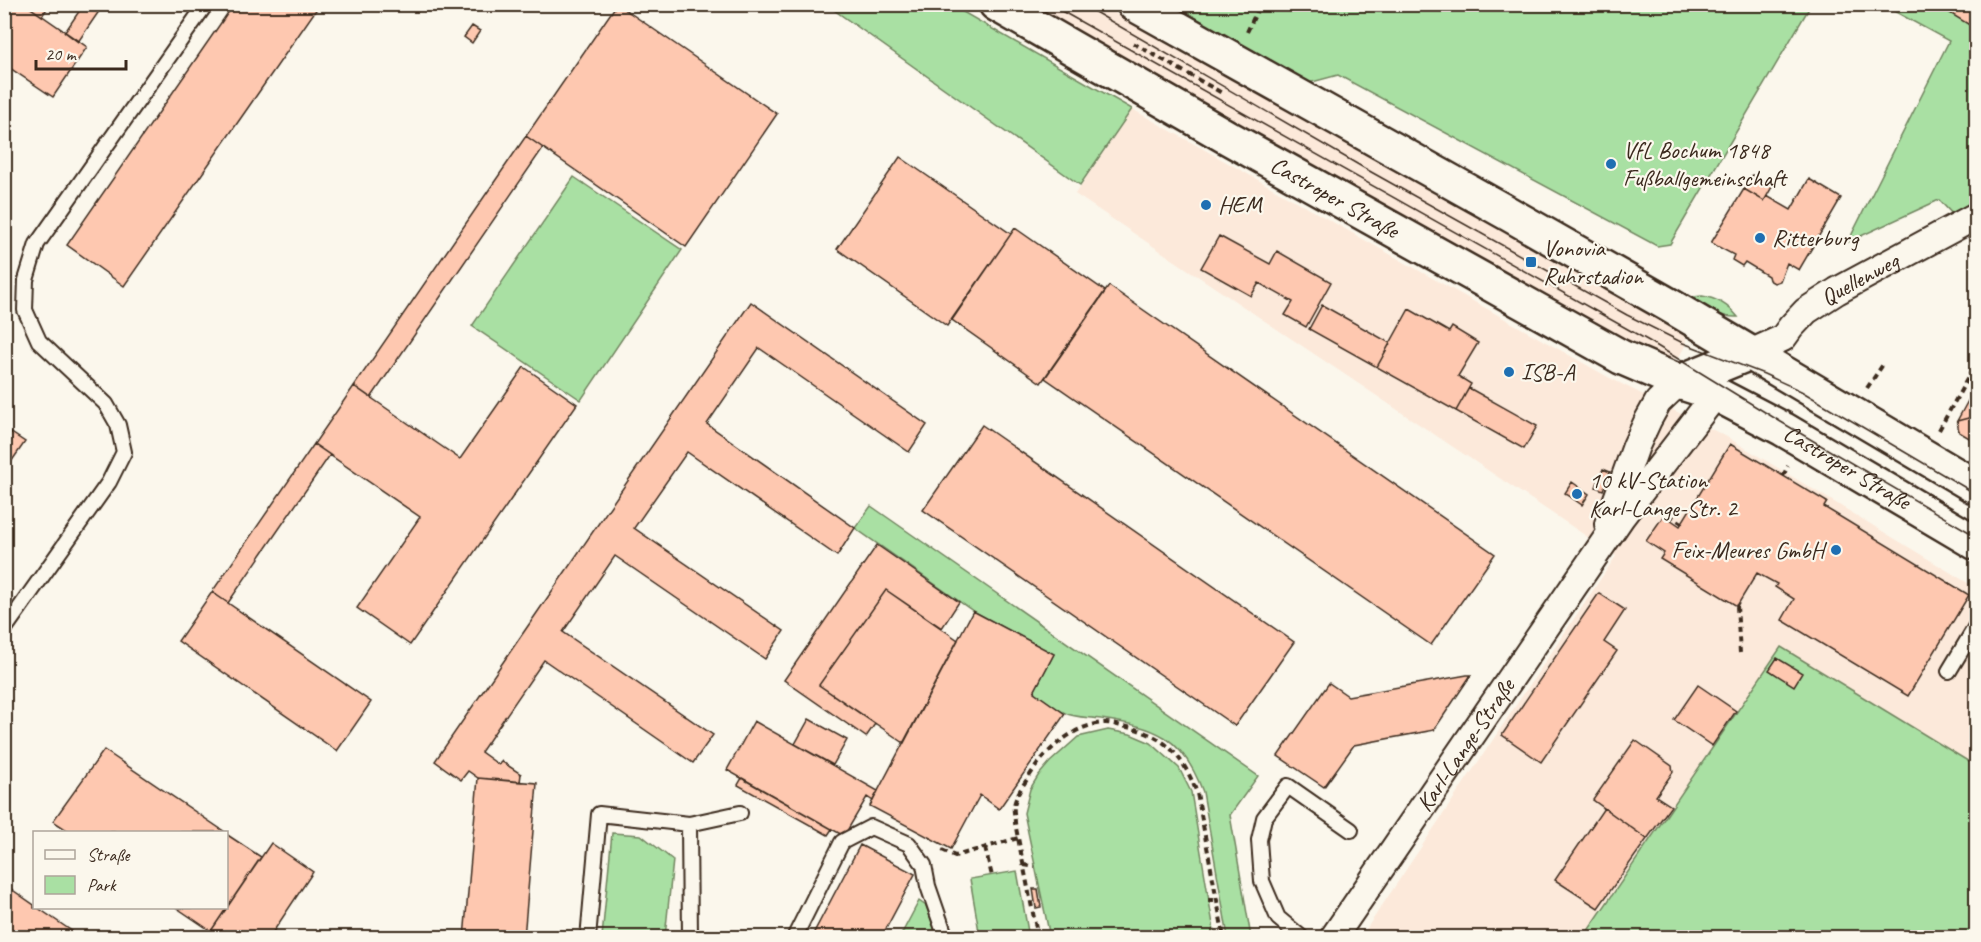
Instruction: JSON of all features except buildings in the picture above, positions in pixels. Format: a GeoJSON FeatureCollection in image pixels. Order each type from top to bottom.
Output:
{"type":"FeatureCollection","features":[{"type":"Feature","properties":{"kind":"main road","name":"Castroper Straße"},"geometry":{"type":"LineString","coordinates":[[996,4],[1227,137],[1621,357],[1679,382],[1716,394],[1790,432],[1977,543]]}},
{"type":"Feature","properties":{"kind":"main road","name":"Castroper Straße"},"geometry":{"type":"LineString","coordinates":[[1134,4],[1499,208],[1977,487]]}},
{"type":"Feature","properties":{"kind":"main road"},"geometry":{"type":"LineString","coordinates":[[1679,382],[1750,353]]}},
{"type":"Feature","properties":{"kind":"main road"},"geometry":{"type":"LineString","coordinates":[[1716,394],[1750,353]]}},
{"type":"Feature","properties":{"kind":"street","name":"Quellenweg"},"geometry":{"type":"LineString","coordinates":[[1750,353],[1783,338],[1806,311],[1837,291],[1977,216]]}},
{"type":"Feature","properties":{"kind":"street","name":"Karl-Lange-Straße"},"geometry":{"type":"LineString","coordinates":[[1598,553],[1623,479],[1648,420],[1658,402],[1679,382]]}},
{"type":"Feature","properties":{"kind":"street","name":"Karl-Lange-Straße"},"geometry":{"type":"LineString","coordinates":[[1333,938],[1622,516],[1716,394]]}},
{"type":"Feature","properties":{"kind":"lane"},"geometry":{"type":"LineString","coordinates":[[4,630],[110,482],[124,452],[118,425],[106,404],[39,341],[25,309],[26,280],[38,244],[206,4]]}},
{"type":"Feature","properties":{"kind":"lane"},"geometry":{"type":"LineString","coordinates":[[1949,671],[1977,626]]}},
{"type":"Feature","properties":{"kind":"lane"},"geometry":{"type":"LineString","coordinates":[[1302,938],[1278,918],[1262,881],[1259,840],[1264,818],[1288,786],[1351,830]]}},
{"type":"Feature","properties":{"kind":"lane"},"geometry":{"type":"LineString","coordinates":[[588,938],[599,814],[688,824],[740,813]]}},
{"type":"Feature","properties":{"kind":"lane"},"geometry":{"type":"LineString","coordinates":[[688,824],[690,938]]}},
{"type":"Feature","properties":{"kind":"lane"},"geometry":{"type":"LineString","coordinates":[[794,938],[843,842],[871,827],[909,844],[924,865],[928,886],[946,938]]}},
{"type":"Feature","properties":{"kind":"path"},"geometry":{"type":"LineString","coordinates":[[1246,31],[1260,4]]}},
{"type":"Feature","properties":{"kind":"path"},"geometry":{"type":"LineString","coordinates":[[1132,43],[1222,93]]}},
{"type":"Feature","properties":{"kind":"path"},"geometry":{"type":"LineString","coordinates":[[1219,100],[1225,88]]}},
{"type":"Feature","properties":{"kind":"path"},"geometry":{"type":"LineString","coordinates":[[1924,457],[1977,363]]}},
{"type":"Feature","properties":{"kind":"path"},"geometry":{"type":"LineString","coordinates":[[1737,606],[1740,653]]}},
{"type":"Feature","properties":{"kind":"path"},"geometry":{"type":"LineString","coordinates":[[1038,938],[1018,838],[1014,805],[1023,784],[1052,748],[1088,726],[1106,723],[1142,730],[1154,735],[1169,747],[1191,776],[1197,792],[1224,938]]}},
{"type":"Feature","properties":{"kind":"path"},"geometry":{"type":"LineString","coordinates":[[909,844],[926,842],[955,856],[1018,838]]}},
{"type":"Feature","properties":{"kind":"path"},"geometry":{"type":"LineString","coordinates":[[985,848],[992,876]]}},
{"type":"Feature","properties":{"kind":"path"},"geometry":{"type":"LineString","coordinates":[[1024,865],[1035,867]]}},
{"type":"Feature","properties":{"kind":"path"},"geometry":{"type":"LineString","coordinates":[[1208,900],[1216,900]]}},
{"type":"Feature","properties":{"kind":"shaded area"},"geometry":{"type":"Polygon","coordinates":[[[1031,5],[1101,5],[1683,332],[1686,339],[1685,346],[1679,357],[1665,363],[1213,111],[1211,107],[1031,5]]]}},
{"type":"Feature","properties":{"kind":"shaded area"},"geometry":{"type":"Polygon","coordinates":[[[1132,109],[1608,377],[1727,437],[1976,588],[1976,766],[1781,647],[1583,937],[1361,937],[1616,556],[1075,194],[1132,109]]]}},
{"type":"Feature","properties":{"kind":"green space"},"geometry":{"type":"Polygon","coordinates":[[[827,5],[951,5],[1132,109],[1080,185],[827,5]]]}},
{"type":"Feature","properties":{"kind":"green space","name":"VfL Bochum 1848 Fußballgemeinschaft"},"geometry":{"type":"Polygon","coordinates":[[[1167,5],[1811,5],[1670,244],[1657,246],[1338,75],[1305,84],[1167,5]]]}},
{"type":"Feature","properties":{"kind":"green space"},"geometry":{"type":"Polygon","coordinates":[[[1883,5],[1976,5],[1976,239],[1939,200],[1848,242],[1949,41],[1883,5]]]}},
{"type":"Feature","properties":{"kind":"green space"},"geometry":{"type":"Polygon","coordinates":[[[574,177],[682,250],[581,400],[472,326],[574,177]]]}},
{"type":"Feature","properties":{"kind":"green space"},"geometry":{"type":"Polygon","coordinates":[[[1702,296],[1722,303],[1738,317],[1719,314],[1690,299],[1702,296]]]}},
{"type":"Feature","properties":{"kind":"green space"},"geometry":{"type":"Polygon","coordinates":[[[871,506],[1258,776],[1230,815],[1251,937],[1228,937],[1203,792],[1195,773],[1176,746],[1152,731],[1138,726],[1069,715],[1034,692],[1054,654],[973,611],[855,528],[871,506]]]}},
{"type":"Feature","properties":{"kind":"green space"},"geometry":{"type":"Polygon","coordinates":[[[1781,647],[1976,766],[1976,937],[1583,938],[1781,647]]]}},
{"type":"Feature","properties":{"kind":"green space"},"geometry":{"type":"Polygon","coordinates":[[[1108,730],[1130,734],[1151,743],[1179,768],[1191,792],[1215,937],[1050,937],[1024,813],[1030,789],[1050,762],[1078,737],[1108,730]]]}},
{"type":"Feature","properties":{"kind":"green space"},"geometry":{"type":"Polygon","coordinates":[[[612,833],[641,835],[673,860],[665,937],[602,937],[612,833]]]}},
{"type":"Feature","properties":{"kind":"green space"},"geometry":{"type":"Polygon","coordinates":[[[1017,871],[1029,937],[980,937],[970,879],[1017,871]]]}},
{"type":"Feature","properties":{"kind":"green space"},"geometry":{"type":"Polygon","coordinates":[[[919,901],[926,906],[938,937],[900,937],[919,901]]]}},
{"type":"Feature","properties":{"kind":"tram line"},"geometry":{"type":"LineString","coordinates":[[1049,4],[1649,341],[1781,422],[1976,536]]}},
{"type":"Feature","properties":{"kind":"tram line"},"geometry":{"type":"LineString","coordinates":[[1081,4],[1364,168],[1627,315],[1683,343],[1764,374],[1801,391],[1976,494]]}},
{"type":"Feature","properties":{"kind":"place","name":"VfL Bochum 1848 Fußballgemeinschaft"},"geometry":{"type":"Point","coordinates":[1611,164]}},
{"type":"Feature","properties":{"kind":"place","name":"HEM"},"geometry":{"type":"Point","coordinates":[1206,205]}},
{"type":"Feature","properties":{"kind":"place","name":"Ritterburg"},"geometry":{"type":"Point","coordinates":[1760,238]}},
{"type":"Feature","properties":{"kind":"place","name":"Vonovia Ruhrstadion"},"geometry":{"type":"Point","coordinates":[1531,262]}},
{"type":"Feature","properties":{"kind":"place","name":"ISB-A"},"geometry":{"type":"Point","coordinates":[1509,372]}},
{"type":"Feature","properties":{"kind":"place","name":"10 kV-Station Karl-Lange-Str. 2"},"geometry":{"type":"Point","coordinates":[1577,494]}},
{"type":"Feature","properties":{"kind":"place","name":"Feix-Meures GmbH"},"geometry":{"type":"Point","coordinates":[1836,550]}}]}
